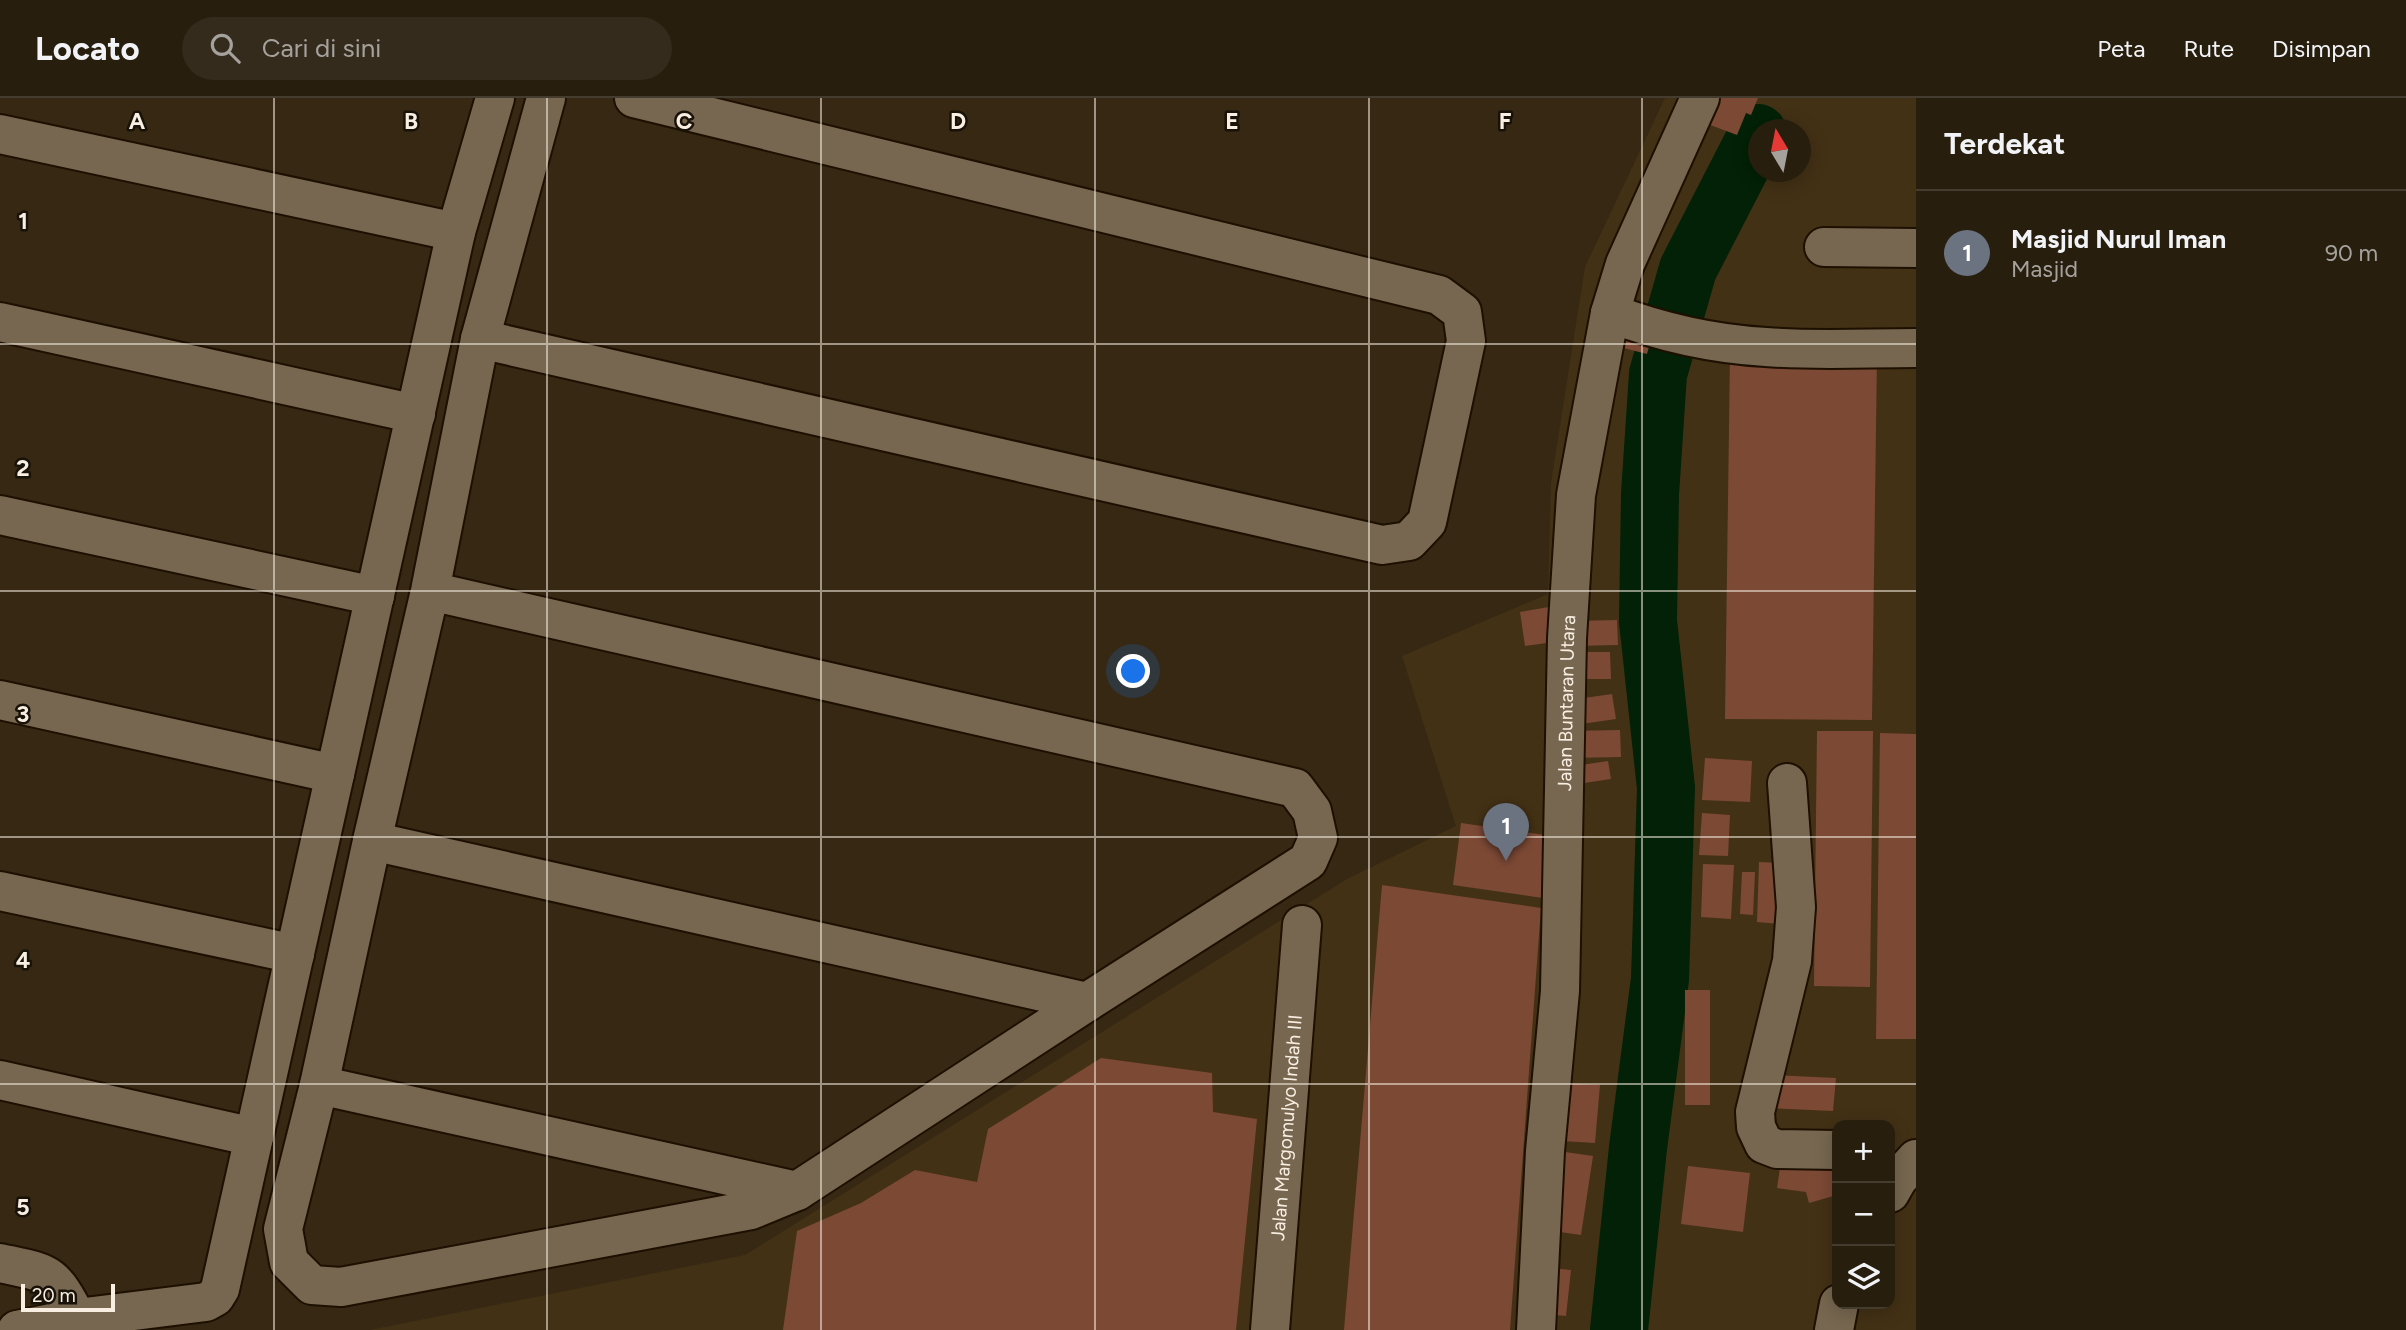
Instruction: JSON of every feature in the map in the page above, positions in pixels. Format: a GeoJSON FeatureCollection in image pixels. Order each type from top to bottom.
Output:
{"type":"FeatureCollection","features":[{"type":"Feature","properties":{"kind":"street"},"geometry":{"type":"LineString","coordinates":[[17,1330],[77,1318],[206,1302],[215,1297],[220,1289],[456,232],[495,98]]}},
{"type":"Feature","properties":{"kind":"street"},"geometry":{"type":"LineString","coordinates":[[429,591],[1296,788],[1312,811],[1318,838],[1308,861],[797,1191],[751,1210],[341,1287],[312,1285],[289,1262],[283,1229],[319,1085],[429,591],[480,339],[545,98]]}},
{"type":"Feature","properties":{"kind":"street"},"geometry":{"type":"LineString","coordinates":[[480,339],[1381,545],[1409,541],[1427,522],[1466,341],[1462,312],[1439,295],[634,98]]}},
{"type":"Feature","properties":{"kind":"street","name":"Jalan Buntaran Utara"},"geometry":{"type":"LineString","coordinates":[[1536,1330],[1545,1151],[1560,991],[1567,638],[1576,495],[1610,313],[1625,264],[1700,98]]}},
{"type":"Feature","properties":{"kind":"street"},"geometry":{"type":"LineString","coordinates":[[0,134],[456,232]]}},
{"type":"Feature","properties":{"kind":"street"},"geometry":{"type":"LineString","coordinates":[[1824,247],[1916,248]]}},
{"type":"Feature","properties":{"kind":"street"},"geometry":{"type":"LineString","coordinates":[[1610,313],[1646,327],[1721,343],[1767,347],[1916,348]]}},
{"type":"Feature","properties":{"kind":"street"},"geometry":{"type":"LineString","coordinates":[[0,322],[416,414]]}},
{"type":"Feature","properties":{"kind":"street"},"geometry":{"type":"LineString","coordinates":[[0,515],[375,596]]}},
{"type":"Feature","properties":{"kind":"street"},"geometry":{"type":"LineString","coordinates":[[0,700],[335,774]]}},
{"type":"Feature","properties":{"kind":"street"},"geometry":{"type":"LineString","coordinates":[[1787,783],[1796,907],[1792,961],[1755,1112],[1756,1127],[1764,1144],[1777,1149],[1832,1150]]}},
{"type":"Feature","properties":{"kind":"street"},"geometry":{"type":"LineString","coordinates":[[372,841],[1087,1002]]}},
{"type":"Feature","properties":{"kind":"street"},"geometry":{"type":"LineString","coordinates":[[0,891],[295,954]]}},
{"type":"Feature","properties":{"kind":"street","name":"Jalan Margomulyo Indah III"},"geometry":{"type":"LineString","coordinates":[[1270,1330],[1302,925]]}},
{"type":"Feature","properties":{"kind":"street"},"geometry":{"type":"LineString","coordinates":[[0,1080],[254,1137]]}},
{"type":"Feature","properties":{"kind":"street"},"geometry":{"type":"LineString","coordinates":[[319,1085],[797,1191]]}},
{"type":"Feature","properties":{"kind":"street"},"geometry":{"type":"LineString","coordinates":[[1895,1150],[1916,1150]]}},
{"type":"Feature","properties":{"kind":"street"},"geometry":{"type":"LineString","coordinates":[[1895,1184],[1916,1158]]}},
{"type":"Feature","properties":{"kind":"street"},"geometry":{"type":"LineString","coordinates":[[0,1264],[43,1272],[59,1285],[77,1318]]}},
{"type":"Feature","properties":{"kind":"street"},"geometry":{"type":"LineString","coordinates":[[1835,1330],[1838,1309]]}},
{"type":"Feature","properties":{"kind":"shaded area"},"geometry":{"type":"Polygon","coordinates":[[[1665,98],[1916,98],[1916,1330],[370,1330],[745,1255],[1347,879],[1456,826],[1402,656],[1548,594],[1551,483],[1585,267],[1665,98]]]}},
{"type":"Feature","properties":{"kind":"building"},"geometry":{"type":"Polygon","coordinates":[[[1706,98],[1758,98],[1751,115],[1746,113],[1737,135],[1697,120],[1706,98]]]}},
{"type":"Feature","properties":{"kind":"building"},"geometry":{"type":"Polygon","coordinates":[[[1613,325],[1652,336],[1647,354],[1608,344],[1613,325]]]}},
{"type":"Feature","properties":{"kind":"building"},"geometry":{"type":"Polygon","coordinates":[[[1730,354],[1877,355],[1872,720],[1725,719],[1730,354]]]}},
{"type":"Feature","properties":{"kind":"building"},"geometry":{"type":"Polygon","coordinates":[[[1549,607],[1554,642],[1525,646],[1520,612],[1549,607]]]}},
{"type":"Feature","properties":{"kind":"building"},"geometry":{"type":"Polygon","coordinates":[[[1617,620],[1618,645],[1573,646],[1573,621],[1617,620]]]}},
{"type":"Feature","properties":{"kind":"building"},"geometry":{"type":"Polygon","coordinates":[[[1573,652],[1610,652],[1611,679],[1573,679],[1573,652]]]}},
{"type":"Feature","properties":{"kind":"building"},"geometry":{"type":"Polygon","coordinates":[[[1612,694],[1616,719],[1574,725],[1570,700],[1612,694]]]}},
{"type":"Feature","properties":{"kind":"building"},"geometry":{"type":"Polygon","coordinates":[[[1620,730],[1621,757],[1570,758],[1569,731],[1620,730]]]}},
{"type":"Feature","properties":{"kind":"building"},"geometry":{"type":"Polygon","coordinates":[[[1817,731],[1873,731],[1870,987],[1814,986],[1817,731]]]}},
{"type":"Feature","properties":{"kind":"building"},"geometry":{"type":"Polygon","coordinates":[[[1880,733],[1916,734],[1916,1039],[1876,1039],[1880,733]]]}},
{"type":"Feature","properties":{"kind":"building"},"geometry":{"type":"Polygon","coordinates":[[[1705,758],[1752,761],[1750,802],[1702,800],[1705,758]]]}},
{"type":"Feature","properties":{"kind":"building"},"geometry":{"type":"Polygon","coordinates":[[[1608,761],[1611,779],[1571,785],[1568,767],[1608,761]]]}},
{"type":"Feature","properties":{"kind":"building"},"geometry":{"type":"Polygon","coordinates":[[[1702,813],[1730,815],[1728,856],[1699,855],[1702,813]]]}},
{"type":"Feature","properties":{"kind":"building"},"geometry":{"type":"Polygon","coordinates":[[[1461,823],[1559,837],[1550,899],[1453,885],[1461,823]]]}},
{"type":"Feature","properties":{"kind":"building"},"geometry":{"type":"Polygon","coordinates":[[[1759,862],[1783,863],[1780,924],[1757,922],[1759,862]]]}},
{"type":"Feature","properties":{"kind":"building"},"geometry":{"type":"Polygon","coordinates":[[[1703,864],[1734,865],[1731,919],[1701,917],[1703,864]]]}},
{"type":"Feature","properties":{"kind":"building"},"geometry":{"type":"Polygon","coordinates":[[[1742,872],[1755,872],[1753,915],[1740,914],[1742,872]]]}},
{"type":"Feature","properties":{"kind":"building"},"geometry":{"type":"Polygon","coordinates":[[[1382,885],[1541,908],[1510,1330],[1344,1330],[1382,885]]]}},
{"type":"Feature","properties":{"kind":"building"},"geometry":{"type":"Polygon","coordinates":[[[1685,990],[1710,990],[1710,1105],[1685,1105],[1685,990]]]}},
{"type":"Feature","properties":{"kind":"building"},"geometry":{"type":"Polygon","coordinates":[[[1101,1058],[1212,1073],[1213,1112],[1257,1119],[1236,1330],[783,1330],[797,1231],[861,1203],[915,1170],[977,1182],[988,1129],[1101,1058]]]}},
{"type":"Feature","properties":{"kind":"building"},"geometry":{"type":"Polygon","coordinates":[[[1772,1075],[1836,1078],[1833,1111],[1770,1108],[1772,1075]]]}},
{"type":"Feature","properties":{"kind":"building"},"geometry":{"type":"Polygon","coordinates":[[[1566,1083],[1600,1085],[1595,1143],[1562,1141],[1566,1083]]]}},
{"type":"Feature","properties":{"kind":"building"},"geometry":{"type":"Polygon","coordinates":[[[1558,1151],[1593,1156],[1581,1235],[1546,1230],[1558,1151]]]}},
{"type":"Feature","properties":{"kind":"building"},"geometry":{"type":"Polygon","coordinates":[[[1781,1161],[1832,1166],[1832,1196],[1809,1203],[1806,1192],[1777,1188],[1781,1161]]]}},
{"type":"Feature","properties":{"kind":"building"},"geometry":{"type":"Polygon","coordinates":[[[1688,1166],[1750,1173],[1743,1232],[1681,1224],[1688,1166]]]}},
{"type":"Feature","properties":{"kind":"building"},"geometry":{"type":"Polygon","coordinates":[[[1550,1268],[1571,1270],[1566,1316],[1545,1314],[1550,1268]]]}},
{"type":"Feature","properties":{"kind":"waterway"},"geometry":{"type":"LineString","coordinates":[[1619,1330],[1638,1148],[1660,979],[1666,788],[1648,621],[1650,494],[1658,374],[1688,269],[1748,152]]}},
{"type":"Feature","properties":{"kind":"place","name":"Masjid Nurul Iman"},"geometry":{"type":"Point","coordinates":[1506,861]}}]}
